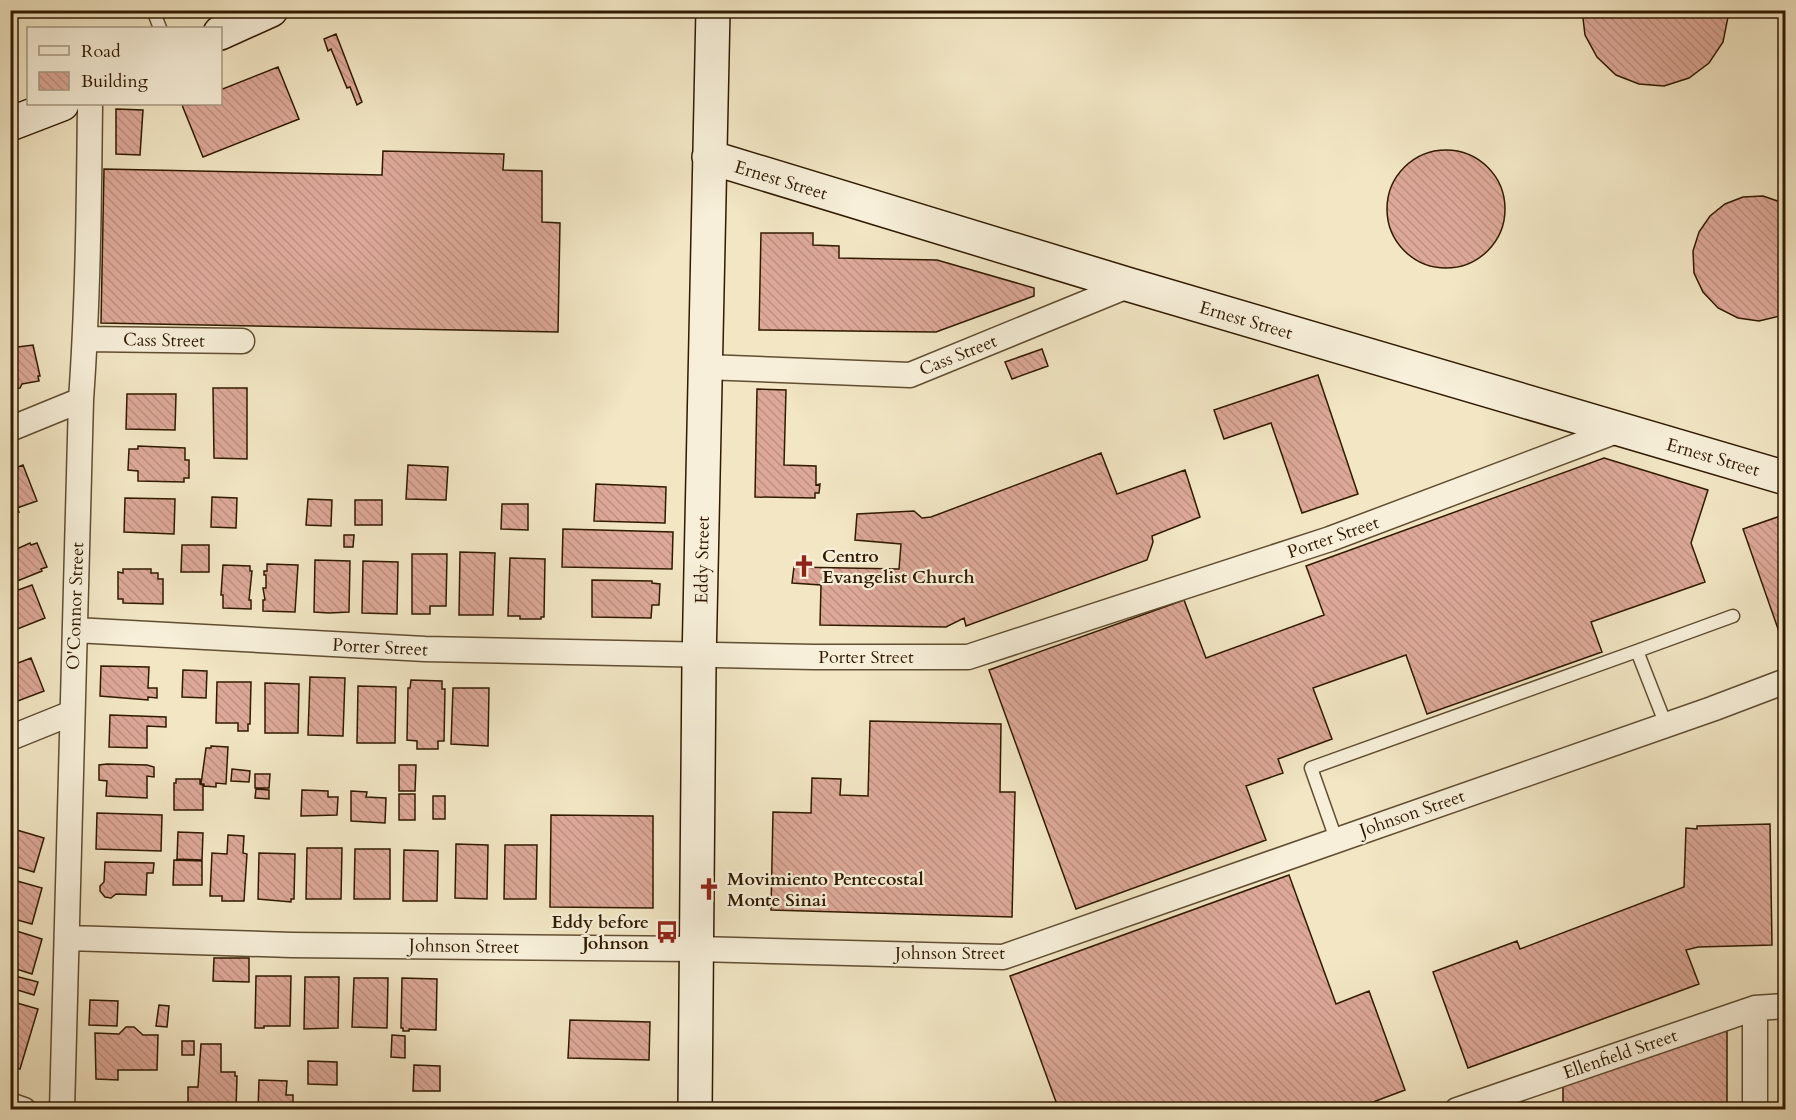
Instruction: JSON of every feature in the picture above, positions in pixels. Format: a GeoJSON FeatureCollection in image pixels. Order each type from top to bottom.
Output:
{"type":"FeatureCollection","features":[{"type":"Feature","properties":{"kind":"street"},"geometry":{"type":"LineString","coordinates":[[222,32],[271,10]]}},
{"type":"Feature","properties":{"kind":"street","name":"Eddy Street"},"geometry":{"type":"LineString","coordinates":[[696,1110],[704,367],[712,10]]}},
{"type":"Feature","properties":{"kind":"street"},"geometry":{"type":"LineString","coordinates":[[10,124],[59,105]]}},
{"type":"Feature","properties":{"kind":"street","name":"O'Connor Street"},"geometry":{"type":"LineString","coordinates":[[62,1110],[90,105]]}},
{"type":"Feature","properties":{"kind":"street","name":"Ernest Street"},"geometry":{"type":"LineString","coordinates":[[709,158],[1785,478]]}},
{"type":"Feature","properties":{"kind":"street","name":"Cass Street"},"geometry":{"type":"LineString","coordinates":[[704,367],[910,375],[1130,285]]}},
{"type":"Feature","properties":{"kind":"street","name":"Cass Street"},"geometry":{"type":"LineString","coordinates":[[85,339],[242,341]]}},
{"type":"Feature","properties":{"kind":"street"},"geometry":{"type":"LineString","coordinates":[[10,429],[81,400]]}},
{"type":"Feature","properties":{"kind":"street","name":"Porter Street"},"geometry":{"type":"LineString","coordinates":[[75,630],[424,650],[968,657],[1330,539],[1619,430]]}},
{"type":"Feature","properties":{"kind":"street","name":"Johnson Street"},"geometry":{"type":"LineString","coordinates":[[68,938],[292,945],[697,949],[1003,957],[1666,725],[1785,681]]}},
{"type":"Feature","properties":{"kind":"street"},"geometry":{"type":"LineString","coordinates":[[10,738],[72,713]]}},
{"type":"Feature","properties":{"kind":"street","name":"Ellenfield Street"},"geometry":{"type":"LineString","coordinates":[[1457,1110],[1755,1008],[1785,1006]]}},
{"type":"Feature","properties":{"kind":"street"},"geometry":{"type":"LineString","coordinates":[[1755,1008],[1755,1110]]}},
{"type":"Feature","properties":{"kind":"street"},"geometry":{"type":"LineString","coordinates":[[10,1105],[24,1110]]}},
{"type":"Feature","properties":{"kind":"lane"},"geometry":{"type":"LineString","coordinates":[[153,10],[160,27]]}},
{"type":"Feature","properties":{"kind":"lane"},"geometry":{"type":"LineString","coordinates":[[1336,839],[1311,768],[1733,616]]}},
{"type":"Feature","properties":{"kind":"lane"},"geometry":{"type":"LineString","coordinates":[[1636,651],[1666,725]]}},
{"type":"Feature","properties":{"kind":"building"},"geometry":{"type":"Polygon","coordinates":[[[1582,10],[1728,10],[1728,17],[1723,42],[1709,63],[1689,78],[1664,86],[1639,84],[1616,75],[1597,57],[1585,35],[1582,10]]]}},
{"type":"Feature","properties":{"kind":"building"},"geometry":{"type":"Polygon","coordinates":[[[336,34],[362,102],[357,105],[324,39],[336,34]]]}},
{"type":"Feature","properties":{"kind":"building"},"geometry":{"type":"Polygon","coordinates":[[[278,67],[299,119],[203,157],[182,105],[222,105],[222,89],[278,67]]]}},
{"type":"Feature","properties":{"kind":"building"},"geometry":{"type":"Polygon","coordinates":[[[116,109],[143,110],[140,155],[116,154],[116,109]]]}},
{"type":"Feature","properties":{"kind":"building"},"geometry":{"type":"Polygon","coordinates":[[[1446,150],[1479,160],[1495,176],[1505,209],[1495,242],[1479,258],[1446,268],[1413,258],[1397,242],[1387,209],[1397,176],[1413,160],[1446,150]]]}},
{"type":"Feature","properties":{"kind":"building"},"geometry":{"type":"Polygon","coordinates":[[[383,151],[504,154],[503,170],[542,171],[542,222],[560,223],[558,332],[101,323],[104,169],[382,175],[383,151]]]}},
{"type":"Feature","properties":{"kind":"building"},"geometry":{"type":"Polygon","coordinates":[[[1763,196],[1786,204],[1786,312],[1780,316],[1759,321],[1738,318],[1718,308],[1703,292],[1694,273],[1693,251],[1699,232],[1710,216],[1725,204],[1743,197],[1763,196]]]}},
{"type":"Feature","properties":{"kind":"building"},"geometry":{"type":"Polygon","coordinates":[[[761,233],[813,233],[813,245],[839,246],[839,258],[937,260],[1034,288],[1034,296],[936,332],[759,330],[761,233]]]}},
{"type":"Feature","properties":{"kind":"building"},"geometry":{"type":"Polygon","coordinates":[[[33,345],[40,376],[38,376],[39,381],[22,384],[20,388],[10,388],[10,348],[33,345]]]}},
{"type":"Feature","properties":{"kind":"building"},"geometry":{"type":"Polygon","coordinates":[[[1042,349],[1048,366],[1012,379],[1005,362],[1042,349]]]}},
{"type":"Feature","properties":{"kind":"building"},"geometry":{"type":"Polygon","coordinates":[[[1318,375],[1358,494],[1302,513],[1271,423],[1224,439],[1214,410],[1318,375]]]}},
{"type":"Feature","properties":{"kind":"building"},"geometry":{"type":"Polygon","coordinates":[[[213,388],[247,388],[247,459],[214,458],[213,388]]]}},
{"type":"Feature","properties":{"kind":"building"},"geometry":{"type":"Polygon","coordinates":[[[757,389],[786,390],[784,465],[816,466],[816,485],[820,484],[819,493],[815,493],[815,498],[755,497],[757,389]]]}},
{"type":"Feature","properties":{"kind":"building"},"geometry":{"type":"Polygon","coordinates":[[[127,394],[176,394],[175,430],[126,429],[127,394]]]}},
{"type":"Feature","properties":{"kind":"building"},"geometry":{"type":"Polygon","coordinates":[[[138,446],[185,448],[185,460],[189,460],[189,478],[184,478],[184,482],[138,481],[138,471],[128,470],[129,449],[138,449],[138,446]]]}},
{"type":"Feature","properties":{"kind":"building"},"geometry":{"type":"Polygon","coordinates":[[[1101,453],[1117,494],[1185,470],[1200,517],[1152,536],[1153,542],[1147,560],[966,626],[964,618],[946,627],[820,625],[821,585],[792,583],[794,567],[899,569],[901,544],[855,540],[857,514],[914,511],[922,518],[931,517],[1101,453]]]}},
{"type":"Feature","properties":{"kind":"building"},"geometry":{"type":"Polygon","coordinates":[[[1604,458],[1708,490],[1691,543],[1705,582],[1591,622],[1602,652],[1427,714],[1406,655],[1313,688],[1332,739],[1278,759],[1283,773],[1246,786],[1266,840],[1076,909],[989,670],[1184,600],[1206,658],[1324,615],[1306,566],[1604,458]]]}},
{"type":"Feature","properties":{"kind":"building"},"geometry":{"type":"Polygon","coordinates":[[[23,465],[37,501],[17,508],[19,512],[12,515],[10,470],[23,465]]]}},
{"type":"Feature","properties":{"kind":"building"},"geometry":{"type":"Polygon","coordinates":[[[408,465],[448,467],[446,500],[406,499],[408,465]]]}},
{"type":"Feature","properties":{"kind":"building"},"geometry":{"type":"Polygon","coordinates":[[[596,484],[666,487],[665,523],[594,521],[596,484]]]}},
{"type":"Feature","properties":{"kind":"building"},"geometry":{"type":"Polygon","coordinates":[[[212,497],[237,498],[236,528],[211,527],[212,497]]]}},
{"type":"Feature","properties":{"kind":"building"},"geometry":{"type":"Polygon","coordinates":[[[125,498],[175,499],[174,534],[124,532],[125,498]]]}},
{"type":"Feature","properties":{"kind":"building"},"geometry":{"type":"Polygon","coordinates":[[[308,499],[332,500],[331,526],[306,525],[308,499]]]}},
{"type":"Feature","properties":{"kind":"building"},"geometry":{"type":"Polygon","coordinates":[[[355,500],[382,500],[382,525],[355,525],[355,500]]]}},
{"type":"Feature","properties":{"kind":"building"},"geometry":{"type":"Polygon","coordinates":[[[502,504],[528,504],[528,530],[501,529],[502,504]]]}},
{"type":"Feature","properties":{"kind":"building"},"geometry":{"type":"Polygon","coordinates":[[[1786,514],[1786,642],[1783,643],[1743,529],[1786,514]]]}},
{"type":"Feature","properties":{"kind":"building"},"geometry":{"type":"Polygon","coordinates":[[[563,529],[673,532],[672,569],[562,567],[563,529]]]}},
{"type":"Feature","properties":{"kind":"building"},"geometry":{"type":"Polygon","coordinates":[[[344,535],[354,535],[353,547],[344,547],[344,535]]]}},
{"type":"Feature","properties":{"kind":"building"},"geometry":{"type":"Polygon","coordinates":[[[30,543],[31,545],[37,543],[47,567],[10,584],[10,552],[30,543]]]}},
{"type":"Feature","properties":{"kind":"building"},"geometry":{"type":"Polygon","coordinates":[[[182,545],[209,545],[209,572],[181,572],[182,545]]]}},
{"type":"Feature","properties":{"kind":"building"},"geometry":{"type":"Polygon","coordinates":[[[460,552],[495,553],[493,615],[459,615],[460,552]]]}},
{"type":"Feature","properties":{"kind":"building"},"geometry":{"type":"Polygon","coordinates":[[[412,554],[447,554],[446,606],[430,606],[430,614],[412,614],[412,554]]]}},
{"type":"Feature","properties":{"kind":"building"},"geometry":{"type":"Polygon","coordinates":[[[510,558],[545,559],[544,617],[541,619],[520,619],[520,616],[508,616],[510,558]]]}},
{"type":"Feature","properties":{"kind":"building"},"geometry":{"type":"Polygon","coordinates":[[[315,560],[350,561],[349,612],[314,612],[315,560]]]}},
{"type":"Feature","properties":{"kind":"building"},"geometry":{"type":"Polygon","coordinates":[[[363,561],[398,562],[397,614],[362,613],[363,561]]]}},
{"type":"Feature","properties":{"kind":"building"},"geometry":{"type":"Polygon","coordinates":[[[267,564],[298,565],[295,612],[263,611],[263,600],[265,600],[263,588],[266,588],[264,571],[267,571],[267,564]]]}},
{"type":"Feature","properties":{"kind":"building"},"geometry":{"type":"Polygon","coordinates":[[[223,565],[250,566],[250,571],[252,571],[249,600],[251,600],[251,609],[223,608],[223,595],[221,595],[223,565]]]}},
{"type":"Feature","properties":{"kind":"building"},"geometry":{"type":"Polygon","coordinates":[[[123,569],[151,569],[151,573],[158,573],[158,579],[163,579],[163,604],[123,603],[123,599],[118,599],[118,572],[123,573],[123,569]]]}},
{"type":"Feature","properties":{"kind":"building"},"geometry":{"type":"Polygon","coordinates":[[[592,580],[652,581],[652,583],[660,584],[659,605],[652,605],[651,618],[592,617],[592,580]]]}},
{"type":"Feature","properties":{"kind":"building"},"geometry":{"type":"Polygon","coordinates":[[[32,585],[45,618],[10,632],[10,593],[32,585]]]}},
{"type":"Feature","properties":{"kind":"building"},"geometry":{"type":"Polygon","coordinates":[[[31,658],[44,691],[10,704],[10,666],[31,658]]]}},
{"type":"Feature","properties":{"kind":"building"},"geometry":{"type":"Polygon","coordinates":[[[101,666],[149,667],[148,688],[157,688],[157,698],[148,697],[148,700],[100,696],[101,666]]]}},
{"type":"Feature","properties":{"kind":"building"},"geometry":{"type":"Polygon","coordinates":[[[183,670],[207,671],[206,698],[182,697],[183,670]]]}},
{"type":"Feature","properties":{"kind":"building"},"geometry":{"type":"Polygon","coordinates":[[[310,677],[345,678],[343,736],[308,735],[310,677]]]}},
{"type":"Feature","properties":{"kind":"building"},"geometry":{"type":"Polygon","coordinates":[[[411,680],[442,681],[442,689],[445,689],[444,741],[438,741],[438,749],[417,749],[417,741],[407,740],[408,688],[410,688],[411,680]]]}},
{"type":"Feature","properties":{"kind":"building"},"geometry":{"type":"Polygon","coordinates":[[[217,682],[251,682],[248,731],[238,731],[238,723],[216,723],[217,682]]]}},
{"type":"Feature","properties":{"kind":"building"},"geometry":{"type":"Polygon","coordinates":[[[265,683],[299,684],[298,733],[265,733],[265,683]]]}},
{"type":"Feature","properties":{"kind":"building"},"geometry":{"type":"Polygon","coordinates":[[[358,686],[396,687],[395,743],[357,743],[358,686]]]}},
{"type":"Feature","properties":{"kind":"building"},"geometry":{"type":"Polygon","coordinates":[[[453,688],[489,688],[488,746],[451,744],[453,688]]]}},
{"type":"Feature","properties":{"kind":"building"},"geometry":{"type":"Polygon","coordinates":[[[110,715],[166,717],[166,727],[147,726],[147,748],[109,747],[110,715]]]}},
{"type":"Feature","properties":{"kind":"building"},"geometry":{"type":"Polygon","coordinates":[[[870,721],[1001,724],[1000,792],[1015,792],[1012,917],[771,910],[773,812],[811,813],[812,778],[841,779],[840,795],[868,796],[870,721]]]}},
{"type":"Feature","properties":{"kind":"building"},"geometry":{"type":"Polygon","coordinates":[[[211,746],[228,747],[226,784],[216,783],[216,787],[201,784],[206,748],[211,748],[211,746]]]}},
{"type":"Feature","properties":{"kind":"building"},"geometry":{"type":"Polygon","coordinates":[[[99,765],[154,767],[154,777],[147,776],[147,798],[106,796],[107,781],[99,780],[99,765]]]}},
{"type":"Feature","properties":{"kind":"building"},"geometry":{"type":"Polygon","coordinates":[[[399,765],[416,765],[415,791],[399,791],[399,765]]]}},
{"type":"Feature","properties":{"kind":"building"},"geometry":{"type":"Polygon","coordinates":[[[232,769],[250,771],[249,782],[231,781],[232,769]]]}},
{"type":"Feature","properties":{"kind":"building"},"geometry":{"type":"Polygon","coordinates":[[[255,774],[270,774],[269,788],[255,788],[255,774]]]}},
{"type":"Feature","properties":{"kind":"building"},"geometry":{"type":"Polygon","coordinates":[[[176,779],[200,779],[200,784],[203,785],[203,810],[174,810],[176,779]]]}},
{"type":"Feature","properties":{"kind":"building"},"geometry":{"type":"Polygon","coordinates":[[[256,789],[269,790],[269,799],[255,798],[256,789]]]}},
{"type":"Feature","properties":{"kind":"building"},"geometry":{"type":"Polygon","coordinates":[[[302,790],[328,791],[328,797],[338,797],[337,815],[301,816],[302,790]]]}},
{"type":"Feature","properties":{"kind":"building"},"geometry":{"type":"Polygon","coordinates":[[[351,791],[367,792],[366,797],[386,798],[385,823],[351,821],[351,791]]]}},
{"type":"Feature","properties":{"kind":"building"},"geometry":{"type":"Polygon","coordinates":[[[399,794],[415,794],[415,820],[399,820],[399,794]]]}},
{"type":"Feature","properties":{"kind":"building"},"geometry":{"type":"Polygon","coordinates":[[[433,796],[445,796],[445,819],[433,819],[433,796]]]}},
{"type":"Feature","properties":{"kind":"building"},"geometry":{"type":"Polygon","coordinates":[[[97,813],[162,815],[161,851],[96,849],[97,813]]]}},
{"type":"Feature","properties":{"kind":"building"},"geometry":{"type":"Polygon","coordinates":[[[551,815],[653,816],[653,908],[550,907],[551,815]]]}},
{"type":"Feature","properties":{"kind":"building"},"geometry":{"type":"Polygon","coordinates":[[[1770,824],[1772,945],[1698,947],[1686,950],[1699,984],[1468,1068],[1433,972],[1517,941],[1520,949],[1684,887],[1686,828],[1770,824]]]}},
{"type":"Feature","properties":{"kind":"building"},"geometry":{"type":"Polygon","coordinates":[[[10,828],[44,838],[34,872],[10,865],[10,828]]]}},
{"type":"Feature","properties":{"kind":"building"},"geometry":{"type":"Polygon","coordinates":[[[178,832],[203,833],[202,860],[177,859],[178,832]]]}},
{"type":"Feature","properties":{"kind":"building"},"geometry":{"type":"Polygon","coordinates":[[[228,835],[244,836],[243,853],[247,854],[244,901],[222,901],[222,896],[210,896],[212,853],[227,854],[228,835]]]}},
{"type":"Feature","properties":{"kind":"building"},"geometry":{"type":"Polygon","coordinates":[[[456,844],[488,845],[487,899],[455,898],[456,844]]]}},
{"type":"Feature","properties":{"kind":"building"},"geometry":{"type":"Polygon","coordinates":[[[505,845],[537,845],[536,899],[504,899],[505,845]]]}},
{"type":"Feature","properties":{"kind":"building"},"geometry":{"type":"Polygon","coordinates":[[[307,848],[342,848],[341,899],[306,899],[307,848]]]}},
{"type":"Feature","properties":{"kind":"building"},"geometry":{"type":"Polygon","coordinates":[[[355,849],[390,849],[390,899],[354,899],[355,849]]]}},
{"type":"Feature","properties":{"kind":"building"},"geometry":{"type":"Polygon","coordinates":[[[404,850],[438,851],[437,901],[403,901],[404,850]]]}},
{"type":"Feature","properties":{"kind":"building"},"geometry":{"type":"Polygon","coordinates":[[[259,853],[295,854],[294,899],[291,899],[291,902],[258,899],[259,853]]]}},
{"type":"Feature","properties":{"kind":"building"},"geometry":{"type":"Polygon","coordinates":[[[174,860],[202,861],[202,885],[173,885],[174,860]]]}},
{"type":"Feature","properties":{"kind":"building"},"geometry":{"type":"Polygon","coordinates":[[[105,862],[154,863],[153,873],[147,873],[146,895],[116,894],[111,898],[105,897],[100,891],[100,886],[104,882],[105,862]]]}},
{"type":"Feature","properties":{"kind":"building"},"geometry":{"type":"Polygon","coordinates":[[[1289,875],[1336,1004],[1369,991],[1405,1090],[1352,1110],[1059,1110],[1010,976],[1289,875]]]}},
{"type":"Feature","properties":{"kind":"building"},"geometry":{"type":"Polygon","coordinates":[[[10,879],[42,888],[32,924],[10,918],[10,879]]]}},
{"type":"Feature","properties":{"kind":"building"},"geometry":{"type":"Polygon","coordinates":[[[10,929],[42,939],[32,974],[10,967],[10,929]]]}},
{"type":"Feature","properties":{"kind":"building"},"geometry":{"type":"Polygon","coordinates":[[[214,958],[249,958],[249,982],[213,981],[214,958]]]}},
{"type":"Feature","properties":{"kind":"building"},"geometry":{"type":"Polygon","coordinates":[[[15,976],[38,982],[34,995],[11,988],[15,976]]]}},
{"type":"Feature","properties":{"kind":"building"},"geometry":{"type":"Polygon","coordinates":[[[256,976],[291,976],[290,1026],[255,1028],[256,976]]]}},
{"type":"Feature","properties":{"kind":"building"},"geometry":{"type":"Polygon","coordinates":[[[305,977],[339,977],[338,1028],[304,1029],[305,977]]]}},
{"type":"Feature","properties":{"kind":"building"},"geometry":{"type":"Polygon","coordinates":[[[354,978],[388,978],[387,1028],[352,1027],[354,978]]]}},
{"type":"Feature","properties":{"kind":"building"},"geometry":{"type":"Polygon","coordinates":[[[402,978],[437,979],[436,1030],[409,1029],[409,1031],[403,1031],[401,1028],[402,978]]]}},
{"type":"Feature","properties":{"kind":"building"},"geometry":{"type":"Polygon","coordinates":[[[90,1000],[118,1001],[117,1026],[89,1025],[90,1000]]]}},
{"type":"Feature","properties":{"kind":"building"},"geometry":{"type":"Polygon","coordinates":[[[10,1001],[38,1009],[20,1069],[10,1066],[10,1001]]]}},
{"type":"Feature","properties":{"kind":"building"},"geometry":{"type":"Polygon","coordinates":[[[159,1005],[169,1006],[167,1027],[156,1026],[159,1005]]]}},
{"type":"Feature","properties":{"kind":"building"},"geometry":{"type":"Polygon","coordinates":[[[570,1020],[650,1022],[649,1060],[568,1058],[570,1020]]]}},
{"type":"Feature","properties":{"kind":"building"},"geometry":{"type":"Polygon","coordinates":[[[126,1027],[134,1027],[143,1035],[158,1035],[157,1070],[118,1070],[118,1080],[96,1079],[95,1033],[119,1034],[126,1027]]]}},
{"type":"Feature","properties":{"kind":"building"},"geometry":{"type":"Polygon","coordinates":[[[1727,1027],[1727,1110],[1563,1110],[1563,1081],[1727,1027]]]}},
{"type":"Feature","properties":{"kind":"building"},"geometry":{"type":"Polygon","coordinates":[[[392,1035],[405,1036],[405,1058],[391,1057],[392,1035]]]}},
{"type":"Feature","properties":{"kind":"building"},"geometry":{"type":"Polygon","coordinates":[[[182,1041],[194,1041],[194,1055],[182,1055],[182,1041]]]}},
{"type":"Feature","properties":{"kind":"building"},"geometry":{"type":"Polygon","coordinates":[[[201,1044],[221,1044],[221,1072],[235,1072],[237,1076],[236,1110],[198,1110],[198,1107],[188,1107],[188,1087],[198,1087],[201,1044]]]}},
{"type":"Feature","properties":{"kind":"building"},"geometry":{"type":"Polygon","coordinates":[[[308,1061],[337,1062],[337,1085],[308,1084],[308,1061]]]}},
{"type":"Feature","properties":{"kind":"building"},"geometry":{"type":"Polygon","coordinates":[[[414,1065],[440,1066],[440,1091],[413,1091],[414,1065]]]}},
{"type":"Feature","properties":{"kind":"building"},"geometry":{"type":"Polygon","coordinates":[[[259,1080],[287,1081],[286,1095],[293,1095],[293,1110],[258,1110],[259,1080]]]}},
{"type":"Feature","properties":{"kind":"place","name":"Centro Evangelist Church"},"geometry":{"type":"Point","coordinates":[804,566]}},
{"type":"Feature","properties":{"kind":"place","name":"Movimiento Pentecostal Monte Sinai"},"geometry":{"type":"Point","coordinates":[709,889]}},
{"type":"Feature","properties":{"kind":"place","name":"Eddy before Johnson"},"geometry":{"type":"Point","coordinates":[667,932]}}]}
